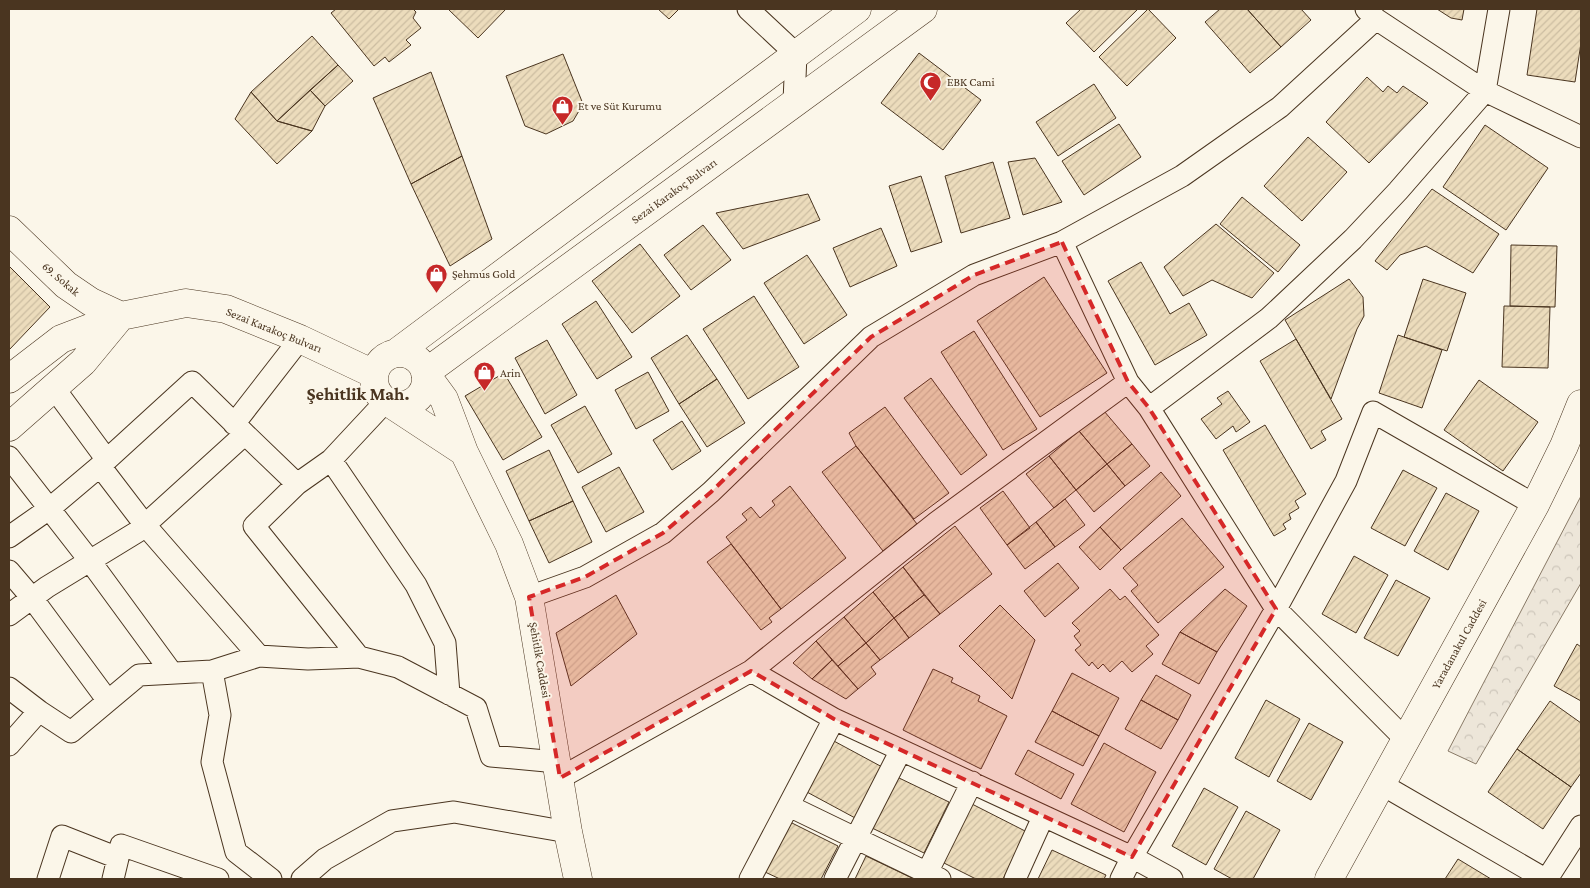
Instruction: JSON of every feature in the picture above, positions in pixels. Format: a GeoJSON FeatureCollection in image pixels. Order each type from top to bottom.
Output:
{"type":"FeatureCollection","features":[{"type":"Feature","properties":{"kind":"street"},"geometry":{"type":"LineString","coordinates":[[748,9],[796,54],[794,102]]}},
{"type":"Feature","properties":{"kind":"street"},"geometry":{"type":"LineString","coordinates":[[464,452],[387,402],[376,389],[374,374],[382,360],[396,353],[857,9]]}},
{"type":"Feature","properties":{"kind":"street","name":"Sezai Karakoç Bulvarı"},"geometry":{"type":"LineString","coordinates":[[425,373],[923,9]]}},
{"type":"Feature","properties":{"kind":"street"},"geometry":{"type":"LineString","coordinates":[[1150,408],[1269,318],[1346,246],[1398,191],[1485,91],[1499,9]]}},
{"type":"Feature","properties":{"kind":"street"},"geometry":{"type":"LineString","coordinates":[[529,597],[585,577],[663,533],[711,492],[871,337],[974,275],[1062,242],[1182,176],[1280,107],[1371,14],[1485,91],[1581,137]]}},
{"type":"Feature","properties":{"kind":"street","name":"69. Sokak"},"geometry":{"type":"LineString","coordinates":[[9,230],[66,285],[90,302],[122,316]]}},
{"type":"Feature","properties":{"kind":"street"},"geometry":{"type":"LineString","coordinates":[[1062,242],[1128,382],[1150,408],[1276,609],[1406,740]]}},
{"type":"Feature","properties":{"kind":"street","name":"Sezai Karakoç Bulvarı"},"geometry":{"type":"LineString","coordinates":[[9,379],[60,339],[122,316],[186,303],[226,309],[300,339],[374,374]]}},
{"type":"Feature","properties":{"kind":"street"},"geometry":{"type":"LineString","coordinates":[[9,427],[83,362],[122,316]]}},
{"type":"Feature","properties":{"kind":"street"},"geometry":{"type":"LineString","coordinates":[[9,615],[145,525],[240,429],[300,339]]}},
{"type":"Feature","properties":{"kind":"street"},"geometry":{"type":"LineString","coordinates":[[387,402],[404,405],[419,397],[426,382],[423,366],[418,360],[404,353],[396,353]]}},
{"type":"Feature","properties":{"kind":"street","name":"Şehitlik Caddesi"},"geometry":{"type":"LineString","coordinates":[[425,373],[444,399],[464,452],[509,544],[529,597],[568,832],[578,879]]}},
{"type":"Feature","properties":{"kind":"street"},"geometry":{"type":"LineString","coordinates":[[9,537],[49,508],[103,463],[192,382],[298,484]]}},
{"type":"Feature","properties":{"kind":"street"},"geometry":{"type":"LineString","coordinates":[[9,688],[71,732],[139,675],[212,671],[259,656],[308,658],[359,657],[398,667],[476,708],[492,756],[558,770],[750,671],[937,522],[1128,382]]}},
{"type":"Feature","properties":{"kind":"street"},"geometry":{"type":"LineString","coordinates":[[54,388],[145,525],[259,656]]}},
{"type":"Feature","properties":{"kind":"street"},"geometry":{"type":"LineString","coordinates":[[359,657],[254,526],[298,484],[331,460],[387,402]]}},
{"type":"Feature","properties":{"kind":"street","name":"Yaradanakul Caddesi"},"geometry":{"type":"LineString","coordinates":[[1329,879],[1535,505],[1564,446],[1581,404]]}},
{"type":"Feature","properties":{"kind":"street"},"geometry":{"type":"LineString","coordinates":[[1121,879],[1276,609],[1346,481],[1373,412],[1535,505]]}},
{"type":"Feature","properties":{"kind":"street"},"geometry":{"type":"LineString","coordinates":[[9,458],[90,561],[172,673]]}},
{"type":"Feature","properties":{"kind":"street"},"geometry":{"type":"LineString","coordinates":[[331,460],[416,584],[445,643],[449,694]]}},
{"type":"Feature","properties":{"kind":"street"},"geometry":{"type":"LineString","coordinates":[[9,571],[32,598],[108,701]]}},
{"type":"Feature","properties":{"kind":"street"},"geometry":{"type":"LineString","coordinates":[[212,671],[220,715],[212,762],[236,852],[271,879]]}},
{"type":"Feature","properties":{"kind":"street"},"geometry":{"type":"LineString","coordinates":[[750,671],[834,719],[1132,857],[1172,879]]}},
{"type":"Feature","properties":{"kind":"street"},"geometry":{"type":"LineString","coordinates":[[9,745],[40,711]]}},
{"type":"Feature","properties":{"kind":"street"},"geometry":{"type":"LineString","coordinates":[[750,879],[834,719]]}},
{"type":"Feature","properties":{"kind":"street"},"geometry":{"type":"LineString","coordinates":[[835,879],[901,750]]}},
{"type":"Feature","properties":{"kind":"street"},"geometry":{"type":"LineString","coordinates":[[789,806],[931,877],[972,782]]}},
{"type":"Feature","properties":{"kind":"street"},"geometry":{"type":"LineString","coordinates":[[1381,784],[1546,879],[1581,826]]}},
{"type":"Feature","properties":{"kind":"street"},"geometry":{"type":"LineString","coordinates":[[302,879],[325,859],[392,822],[454,812],[568,832]]}},
{"type":"Feature","properties":{"kind":"street"},"geometry":{"type":"LineString","coordinates":[[1015,879],[1044,817]]}},
{"type":"Feature","properties":{"kind":"street"},"geometry":{"type":"LineString","coordinates":[[48,879],[62,836],[118,858]]}},
{"type":"Feature","properties":{"kind":"street"},"geometry":{"type":"LineString","coordinates":[[113,879],[121,844],[218,879]]}},
{"type":"Feature","properties":{"kind":"highlighted area"},"geometry":{"type":"Polygon","coordinates":[[[1062,242],[1128,382],[1149,408],[1276,609],[1132,857],[834,719],[751,671],[560,778],[529,597],[585,577],[663,533],[711,492],[871,337],[974,275],[1062,242]]]}},
{"type":"Feature","properties":{"kind":"green space"},"geometry":{"type":"Polygon","coordinates":[[[1581,496],[1581,583],[1476,764],[1448,751],[1581,496]]]}},
{"type":"Feature","properties":{"kind":"building"},"geometry":{"type":"Polygon","coordinates":[[[336,9],[413,9],[416,12],[413,18],[421,28],[406,40],[411,45],[389,62],[385,57],[374,66],[331,13],[336,9]]]}},
{"type":"Feature","properties":{"kind":"building"},"geometry":{"type":"Polygon","coordinates":[[[448,9],[506,9],[478,38],[448,9]]]}},
{"type":"Feature","properties":{"kind":"building"},"geometry":{"type":"Polygon","coordinates":[[[658,9],[679,9],[669,19],[658,9]]]}},
{"type":"Feature","properties":{"kind":"building"},"geometry":{"type":"Polygon","coordinates":[[[1081,9],[1138,9],[1094,52],[1066,23],[1081,9]]]}},
{"type":"Feature","properties":{"kind":"building"},"geometry":{"type":"Polygon","coordinates":[[[1148,9],[1176,38],[1127,86],[1099,57],[1148,9]]]}},
{"type":"Feature","properties":{"kind":"building"},"geometry":{"type":"Polygon","coordinates":[[[1220,9],[1247,9],[1281,47],[1250,73],[1205,22],[1220,9]]]}},
{"type":"Feature","properties":{"kind":"building"},"geometry":{"type":"Polygon","coordinates":[[[1247,9],[1301,9],[1311,20],[1281,47],[1247,9]]]}},
{"type":"Feature","properties":{"kind":"building"},"geometry":{"type":"Polygon","coordinates":[[[1437,9],[1464,9],[1462,20],[1451,18],[1437,9]]]}},
{"type":"Feature","properties":{"kind":"building"},"geometry":{"type":"Polygon","coordinates":[[[1537,9],[1581,9],[1581,43],[1575,82],[1527,75],[1537,9]]]}},
{"type":"Feature","properties":{"kind":"building"},"geometry":{"type":"Polygon","coordinates":[[[312,36],[338,65],[277,121],[251,92],[312,36]]]}},
{"type":"Feature","properties":{"kind":"building","name":"EBK Cami"},"geometry":{"type":"Polygon","coordinates":[[[919,53],[981,100],[943,150],[881,103],[919,53]]]}},
{"type":"Feature","properties":{"kind":"building"},"geometry":{"type":"Polygon","coordinates":[[[563,54],[583,104],[573,121],[546,134],[525,126],[506,76],[563,54]]]}},
{"type":"Feature","properties":{"kind":"building"},"geometry":{"type":"Polygon","coordinates":[[[338,65],[353,81],[325,106],[310,90],[338,65]]]}},
{"type":"Feature","properties":{"kind":"building"},"geometry":{"type":"Polygon","coordinates":[[[431,72],[462,156],[411,184],[373,98],[431,72]]]}},
{"type":"Feature","properties":{"kind":"building"},"geometry":{"type":"Polygon","coordinates":[[[1367,77],[1383,92],[1388,86],[1397,93],[1403,86],[1428,103],[1369,163],[1326,122],[1367,77]]]}},
{"type":"Feature","properties":{"kind":"building"},"geometry":{"type":"Polygon","coordinates":[[[1094,84],[1116,118],[1058,156],[1036,122],[1094,84]]]}},
{"type":"Feature","properties":{"kind":"building"},"geometry":{"type":"Polygon","coordinates":[[[310,90],[325,106],[312,131],[277,121],[310,90]]]}},
{"type":"Feature","properties":{"kind":"building"},"geometry":{"type":"Polygon","coordinates":[[[251,92],[277,121],[312,131],[277,164],[235,119],[251,92]]]}},
{"type":"Feature","properties":{"kind":"building"},"geometry":{"type":"Polygon","coordinates":[[[1119,124],[1141,157],[1084,195],[1062,161],[1119,124]]]}},
{"type":"Feature","properties":{"kind":"building"},"geometry":{"type":"Polygon","coordinates":[[[1485,125],[1548,168],[1506,230],[1443,187],[1485,125]]]}},
{"type":"Feature","properties":{"kind":"building"},"geometry":{"type":"Polygon","coordinates":[[[1308,137],[1347,172],[1302,221],[1264,186],[1308,137]]]}},
{"type":"Feature","properties":{"kind":"building"},"geometry":{"type":"Polygon","coordinates":[[[462,156],[492,239],[450,266],[411,184],[462,156]]]}},
{"type":"Feature","properties":{"kind":"building"},"geometry":{"type":"Polygon","coordinates":[[[1035,158],[1062,202],[1023,215],[1008,162],[1035,158]]]}},
{"type":"Feature","properties":{"kind":"building"},"geometry":{"type":"Polygon","coordinates":[[[993,162],[1010,218],[961,233],[945,176],[993,162]]]}},
{"type":"Feature","properties":{"kind":"building"},"geometry":{"type":"Polygon","coordinates":[[[921,176],[942,242],[911,252],[889,186],[921,176]]]}},
{"type":"Feature","properties":{"kind":"building"},"geometry":{"type":"Polygon","coordinates":[[[1432,189],[1499,234],[1473,273],[1426,246],[1400,255],[1387,270],[1375,261],[1432,189]]]}},
{"type":"Feature","properties":{"kind":"building"},"geometry":{"type":"Polygon","coordinates":[[[808,194],[820,220],[743,249],[716,213],[808,194]]]}},
{"type":"Feature","properties":{"kind":"building"},"geometry":{"type":"Polygon","coordinates":[[[1242,197],[1300,245],[1278,272],[1220,224],[1242,197]]]}},
{"type":"Feature","properties":{"kind":"building"},"geometry":{"type":"Polygon","coordinates":[[[1216,224],[1274,273],[1252,298],[1212,280],[1183,296],[1164,267],[1216,224]]]}},
{"type":"Feature","properties":{"kind":"building"},"geometry":{"type":"Polygon","coordinates":[[[703,225],[731,260],[691,290],[664,255],[703,225]]]}},
{"type":"Feature","properties":{"kind":"building"},"geometry":{"type":"Polygon","coordinates":[[[881,228],[897,266],[850,287],[833,248],[881,228]]]}},
{"type":"Feature","properties":{"kind":"building"},"geometry":{"type":"Polygon","coordinates":[[[640,244],[680,296],[632,333],[592,281],[640,244]]]}},
{"type":"Feature","properties":{"kind":"building"},"geometry":{"type":"Polygon","coordinates":[[[1511,245],[1557,246],[1555,307],[1510,306],[1511,245]]]}},
{"type":"Feature","properties":{"kind":"building"},"geometry":{"type":"Polygon","coordinates":[[[807,255],[847,315],[804,344],[764,283],[807,255]]]}},
{"type":"Feature","properties":{"kind":"building"},"geometry":{"type":"Polygon","coordinates":[[[1141,262],[1170,314],[1189,303],[1207,335],[1155,365],[1108,281],[1141,262]]]}},
{"type":"Feature","properties":{"kind":"building"},"geometry":{"type":"Polygon","coordinates":[[[9,266],[50,307],[9,350],[9,266]]]}},
{"type":"Feature","properties":{"kind":"building"},"geometry":{"type":"Polygon","coordinates":[[[1044,277],[1107,373],[1040,417],[977,321],[1044,277]]]}},
{"type":"Feature","properties":{"kind":"building"},"geometry":{"type":"Polygon","coordinates":[[[1349,279],[1363,297],[1364,316],[1357,329],[1331,399],[1285,320],[1349,279]]]}},
{"type":"Feature","properties":{"kind":"building"},"geometry":{"type":"Polygon","coordinates":[[[1423,279],[1466,293],[1447,351],[1404,337],[1423,279]]]}},
{"type":"Feature","properties":{"kind":"building"},"geometry":{"type":"Polygon","coordinates":[[[754,296],[799,367],[748,399],[703,329],[754,296]]]}},
{"type":"Feature","properties":{"kind":"building"},"geometry":{"type":"Polygon","coordinates":[[[596,301],[632,357],[597,379],[562,324],[596,301]]]}},
{"type":"Feature","properties":{"kind":"building"},"geometry":{"type":"Polygon","coordinates":[[[1504,306],[1550,307],[1548,368],[1502,367],[1504,306]]]}},
{"type":"Feature","properties":{"kind":"building"},"geometry":{"type":"Polygon","coordinates":[[[974,331],[1037,429],[1003,450],[941,352],[974,331]]]}},
{"type":"Feature","properties":{"kind":"building"},"geometry":{"type":"Polygon","coordinates":[[[687,335],[717,379],[679,404],[651,358],[687,335]]]}},
{"type":"Feature","properties":{"kind":"building"},"geometry":{"type":"Polygon","coordinates":[[[1398,335],[1442,350],[1422,408],[1379,393],[1398,335]]]}},
{"type":"Feature","properties":{"kind":"building"},"geometry":{"type":"Polygon","coordinates":[[[1296,339],[1342,419],[1321,431],[1326,440],[1311,449],[1260,361],[1296,339]]]}},
{"type":"Feature","properties":{"kind":"building"},"geometry":{"type":"Polygon","coordinates":[[[547,340],[577,395],[545,414],[515,358],[547,340]]]}},
{"type":"Feature","properties":{"kind":"building"},"geometry":{"type":"Polygon","coordinates":[[[648,372],[669,411],[636,429],[615,390],[648,372]]]}},
{"type":"Feature","properties":{"kind":"building"},"geometry":{"type":"Polygon","coordinates":[[[504,373],[542,437],[503,460],[465,396],[504,373]]]}},
{"type":"Feature","properties":{"kind":"building"},"geometry":{"type":"Polygon","coordinates":[[[931,378],[987,455],[961,475],[904,398],[931,378]]]}},
{"type":"Feature","properties":{"kind":"building"},"geometry":{"type":"Polygon","coordinates":[[[717,379],[745,423],[707,447],[679,404],[717,379]]]}},
{"type":"Feature","properties":{"kind":"building"},"geometry":{"type":"Polygon","coordinates":[[[1479,380],[1538,422],[1503,471],[1444,430],[1479,380]]]}},
{"type":"Feature","properties":{"kind":"building"},"geometry":{"type":"Polygon","coordinates":[[[1228,391],[1250,422],[1236,432],[1233,426],[1216,439],[1201,419],[1222,404],[1217,398],[1228,391]]]}},
{"type":"Feature","properties":{"kind":"building"},"geometry":{"type":"Polygon","coordinates":[[[585,406],[612,454],[578,473],[551,425],[585,406]]]}},
{"type":"Feature","properties":{"kind":"building"},"geometry":{"type":"Polygon","coordinates":[[[885,407],[949,493],[914,519],[856,446],[849,433],[885,407]]]}},
{"type":"Feature","properties":{"kind":"building"},"geometry":{"type":"Polygon","coordinates":[[[1104,411],[1132,444],[1107,464],[1079,431],[1104,411]]]}},
{"type":"Feature","properties":{"kind":"building"},"geometry":{"type":"Polygon","coordinates":[[[682,421],[701,451],[672,470],[653,440],[682,421]]]}},
{"type":"Feature","properties":{"kind":"building"},"geometry":{"type":"Polygon","coordinates":[[[1265,425],[1306,494],[1295,501],[1299,508],[1289,514],[1291,519],[1283,524],[1286,529],[1274,536],[1223,450],[1265,425]]]}},
{"type":"Feature","properties":{"kind":"building"},"geometry":{"type":"Polygon","coordinates":[[[1079,431],[1107,464],[1076,490],[1049,456],[1079,431]]]}},
{"type":"Feature","properties":{"kind":"building"},"geometry":{"type":"Polygon","coordinates":[[[1132,444],[1150,466],[1125,486],[1107,464],[1132,444]]]}},
{"type":"Feature","properties":{"kind":"building"},"geometry":{"type":"Polygon","coordinates":[[[856,446],[917,524],[883,551],[822,472],[856,446]]]}},
{"type":"Feature","properties":{"kind":"building"},"geometry":{"type":"Polygon","coordinates":[[[549,450],[573,501],[529,521],[506,471],[549,450]]]}},
{"type":"Feature","properties":{"kind":"building"},"geometry":{"type":"Polygon","coordinates":[[[1049,456],[1076,490],[1054,508],[1026,474],[1049,456]]]}},
{"type":"Feature","properties":{"kind":"building"},"geometry":{"type":"Polygon","coordinates":[[[1107,464],[1125,486],[1094,512],[1076,490],[1107,464]]]}},
{"type":"Feature","properties":{"kind":"building"},"geometry":{"type":"Polygon","coordinates":[[[619,467],[644,512],[606,532],[582,487],[619,467]]]}},
{"type":"Feature","properties":{"kind":"building"},"geometry":{"type":"Polygon","coordinates":[[[1403,470],[1437,488],[1405,546],[1371,528],[1403,470]]]}},
{"type":"Feature","properties":{"kind":"building"},"geometry":{"type":"Polygon","coordinates":[[[1161,472],[1181,496],[1121,550],[1100,527],[1161,472]]]}},
{"type":"Feature","properties":{"kind":"building"},"geometry":{"type":"Polygon","coordinates":[[[790,486],[846,558],[781,609],[726,537],[747,520],[742,514],[751,507],[760,518],[775,505],[772,501],[790,486]]]}},
{"type":"Feature","properties":{"kind":"building"},"geometry":{"type":"Polygon","coordinates":[[[1003,491],[1030,528],[1007,545],[980,508],[1003,491]]]}},
{"type":"Feature","properties":{"kind":"building"},"geometry":{"type":"Polygon","coordinates":[[[1446,493],[1479,511],[1448,570],[1414,551],[1446,493]]]}},
{"type":"Feature","properties":{"kind":"building"},"geometry":{"type":"Polygon","coordinates":[[[1065,499],[1085,525],[1055,547],[1036,522],[1065,499]]]}},
{"type":"Feature","properties":{"kind":"building"},"geometry":{"type":"Polygon","coordinates":[[[573,501],[592,542],[549,563],[529,521],[573,501]]]}},
{"type":"Feature","properties":{"kind":"building"},"geometry":{"type":"Polygon","coordinates":[[[1182,518],[1224,567],[1158,623],[1131,591],[1138,585],[1123,568],[1182,518]]]}},
{"type":"Feature","properties":{"kind":"building"},"geometry":{"type":"Polygon","coordinates":[[[1036,522],[1055,547],[1025,569],[1007,545],[1036,522]]]}},
{"type":"Feature","properties":{"kind":"building"},"geometry":{"type":"Polygon","coordinates":[[[955,526],[992,574],[940,614],[903,567],[955,526]]]}},
{"type":"Feature","properties":{"kind":"building"},"geometry":{"type":"Polygon","coordinates":[[[1100,527],[1121,550],[1100,570],[1079,547],[1100,527]]]}},
{"type":"Feature","properties":{"kind":"building"},"geometry":{"type":"Polygon","coordinates":[[[731,544],[781,609],[769,618],[772,622],[761,630],[707,562],[731,544]]]}},
{"type":"Feature","properties":{"kind":"building"},"geometry":{"type":"Polygon","coordinates":[[[1354,556],[1388,575],[1356,633],[1322,614],[1354,556]]]}},
{"type":"Feature","properties":{"kind":"building"},"geometry":{"type":"Polygon","coordinates":[[[1058,563],[1079,588],[1045,617],[1024,591],[1058,563]]]}},
{"type":"Feature","properties":{"kind":"building"},"geometry":{"type":"Polygon","coordinates":[[[903,567],[924,595],[894,618],[873,592],[903,567]]]}},
{"type":"Feature","properties":{"kind":"building"},"geometry":{"type":"Polygon","coordinates":[[[1396,580],[1430,598],[1398,656],[1364,638],[1396,580]]]}},
{"type":"Feature","properties":{"kind":"building"},"geometry":{"type":"Polygon","coordinates":[[[1110,589],[1120,600],[1125,596],[1159,635],[1146,646],[1153,654],[1132,672],[1122,661],[1110,672],[1103,664],[1098,669],[1092,662],[1089,666],[1075,650],[1081,645],[1074,636],[1080,631],[1072,623],[1110,589]]]}},
{"type":"Feature","properties":{"kind":"building"},"geometry":{"type":"Polygon","coordinates":[[[1225,589],[1247,606],[1217,652],[1180,632],[1225,589]]]}},
{"type":"Feature","properties":{"kind":"building"},"geometry":{"type":"Polygon","coordinates":[[[873,592],[894,618],[866,643],[844,617],[873,592]]]}},
{"type":"Feature","properties":{"kind":"building"},"geometry":{"type":"Polygon","coordinates":[[[616,595],[637,634],[571,686],[556,633],[616,595]]]}},
{"type":"Feature","properties":{"kind":"building"},"geometry":{"type":"Polygon","coordinates":[[[924,595],[940,614],[909,638],[894,618],[924,595]]]}},
{"type":"Feature","properties":{"kind":"building"},"geometry":{"type":"Polygon","coordinates":[[[1000,605],[1035,640],[1012,699],[959,646],[1000,605]]]}},
{"type":"Feature","properties":{"kind":"building"},"geometry":{"type":"Polygon","coordinates":[[[844,617],[866,643],[838,666],[816,641],[844,617]]]}},
{"type":"Feature","properties":{"kind":"building"},"geometry":{"type":"Polygon","coordinates":[[[894,618],[909,638],[880,660],[866,643],[894,618]]]}},
{"type":"Feature","properties":{"kind":"building"},"geometry":{"type":"Polygon","coordinates":[[[1180,632],[1217,652],[1199,684],[1162,664],[1180,632]]]}},
{"type":"Feature","properties":{"kind":"building"},"geometry":{"type":"Polygon","coordinates":[[[816,641],[832,660],[812,679],[793,663],[816,641]]]}},
{"type":"Feature","properties":{"kind":"building"},"geometry":{"type":"Polygon","coordinates":[[[866,643],[880,660],[871,667],[876,674],[858,689],[838,666],[866,643]]]}},
{"type":"Feature","properties":{"kind":"building"},"geometry":{"type":"Polygon","coordinates":[[[1577,644],[1581,647],[1581,701],[1554,686],[1577,644]]]}},
{"type":"Feature","properties":{"kind":"building"},"geometry":{"type":"Polygon","coordinates":[[[832,660],[858,689],[846,699],[812,679],[832,660]]]}},
{"type":"Feature","properties":{"kind":"building"},"geometry":{"type":"Polygon","coordinates":[[[933,669],[953,678],[951,682],[980,696],[978,701],[1007,716],[981,769],[903,730],[933,669]]]}},
{"type":"Feature","properties":{"kind":"building"},"geometry":{"type":"Polygon","coordinates":[[[1072,673],[1119,698],[1099,736],[1052,711],[1072,673]]]}},
{"type":"Feature","properties":{"kind":"building"},"geometry":{"type":"Polygon","coordinates":[[[1156,675],[1191,695],[1178,720],[1141,700],[1156,675]]]}},
{"type":"Feature","properties":{"kind":"building"},"geometry":{"type":"Polygon","coordinates":[[[1141,700],[1178,720],[1161,749],[1125,729],[1141,700]]]}},
{"type":"Feature","properties":{"kind":"building"},"geometry":{"type":"Polygon","coordinates":[[[1266,700],[1300,719],[1269,777],[1235,758],[1266,700]]]}},
{"type":"Feature","properties":{"kind":"building"},"geometry":{"type":"Polygon","coordinates":[[[1550,701],[1581,723],[1581,773],[1571,787],[1517,749],[1550,701]]]}},
{"type":"Feature","properties":{"kind":"building"},"geometry":{"type":"Polygon","coordinates":[[[1052,711],[1099,736],[1083,766],[1035,742],[1052,711]]]}},
{"type":"Feature","properties":{"kind":"building"},"geometry":{"type":"Polygon","coordinates":[[[1309,723],[1343,742],[1311,800],[1277,781],[1309,723]]]}},
{"type":"Feature","properties":{"kind":"building"},"geometry":{"type":"Polygon","coordinates":[[[832,740],[884,768],[857,819],[805,791],[832,740]]]}},
{"type":"Feature","properties":{"kind":"building"},"geometry":{"type":"Polygon","coordinates":[[[1104,743],[1156,772],[1124,832],[1071,804],[1104,743]]]}},
{"type":"Feature","properties":{"kind":"building"},"geometry":{"type":"Polygon","coordinates":[[[1517,749],[1571,787],[1543,829],[1488,792],[1517,749]]]}},
{"type":"Feature","properties":{"kind":"building"},"geometry":{"type":"Polygon","coordinates":[[[1028,750],[1074,774],[1061,799],[1015,774],[1028,750]]]}},
{"type":"Feature","properties":{"kind":"building"},"geometry":{"type":"Polygon","coordinates":[[[897,777],[949,802],[924,853],[872,828],[897,777]]]}},
{"type":"Feature","properties":{"kind":"building"},"geometry":{"type":"Polygon","coordinates":[[[1204,788],[1238,807],[1206,865],[1172,846],[1204,788]]]}},
{"type":"Feature","properties":{"kind":"building"},"geometry":{"type":"Polygon","coordinates":[[[970,803],[1027,832],[1003,879],[976,879],[940,861],[970,803]]]}},
{"type":"Feature","properties":{"kind":"building"},"geometry":{"type":"Polygon","coordinates":[[[1246,811],[1280,830],[1253,879],[1232,879],[1214,869],[1246,811]]]}},
{"type":"Feature","properties":{"kind":"building"},"geometry":{"type":"Polygon","coordinates":[[[790,822],[838,846],[821,879],[780,879],[765,872],[790,822]]]}},
{"type":"Feature","properties":{"kind":"building"},"geometry":{"type":"Polygon","coordinates":[[[1052,850],[1106,875],[1104,879],[1038,879],[1052,850]]]}},
{"type":"Feature","properties":{"kind":"building"},"geometry":{"type":"Polygon","coordinates":[[[866,856],[914,879],[855,879],[866,856]]]}},
{"type":"Feature","properties":{"kind":"building"},"geometry":{"type":"Polygon","coordinates":[[[1458,859],[1491,879],[1445,879],[1458,859]]]}},
{"type":"Feature","properties":{"kind":"place","name":"EBK Cami"},"geometry":{"type":"Point","coordinates":[931,101]}},
{"type":"Feature","properties":{"kind":"place","name":"Et ve Süt Kurumu"},"geometry":{"type":"Point","coordinates":[562,125]}},
{"type":"Feature","properties":{"kind":"place","name":"Şehmus Gold"},"geometry":{"type":"Point","coordinates":[436,293]}},
{"type":"Feature","properties":{"kind":"place","name":"Arin"},"geometry":{"type":"Point","coordinates":[484,392]}},
{"type":"Feature","properties":{"kind":"district","name":"Şehitlik Mah."},"geometry":{"type":"Point","coordinates":[358,394]}}]}
